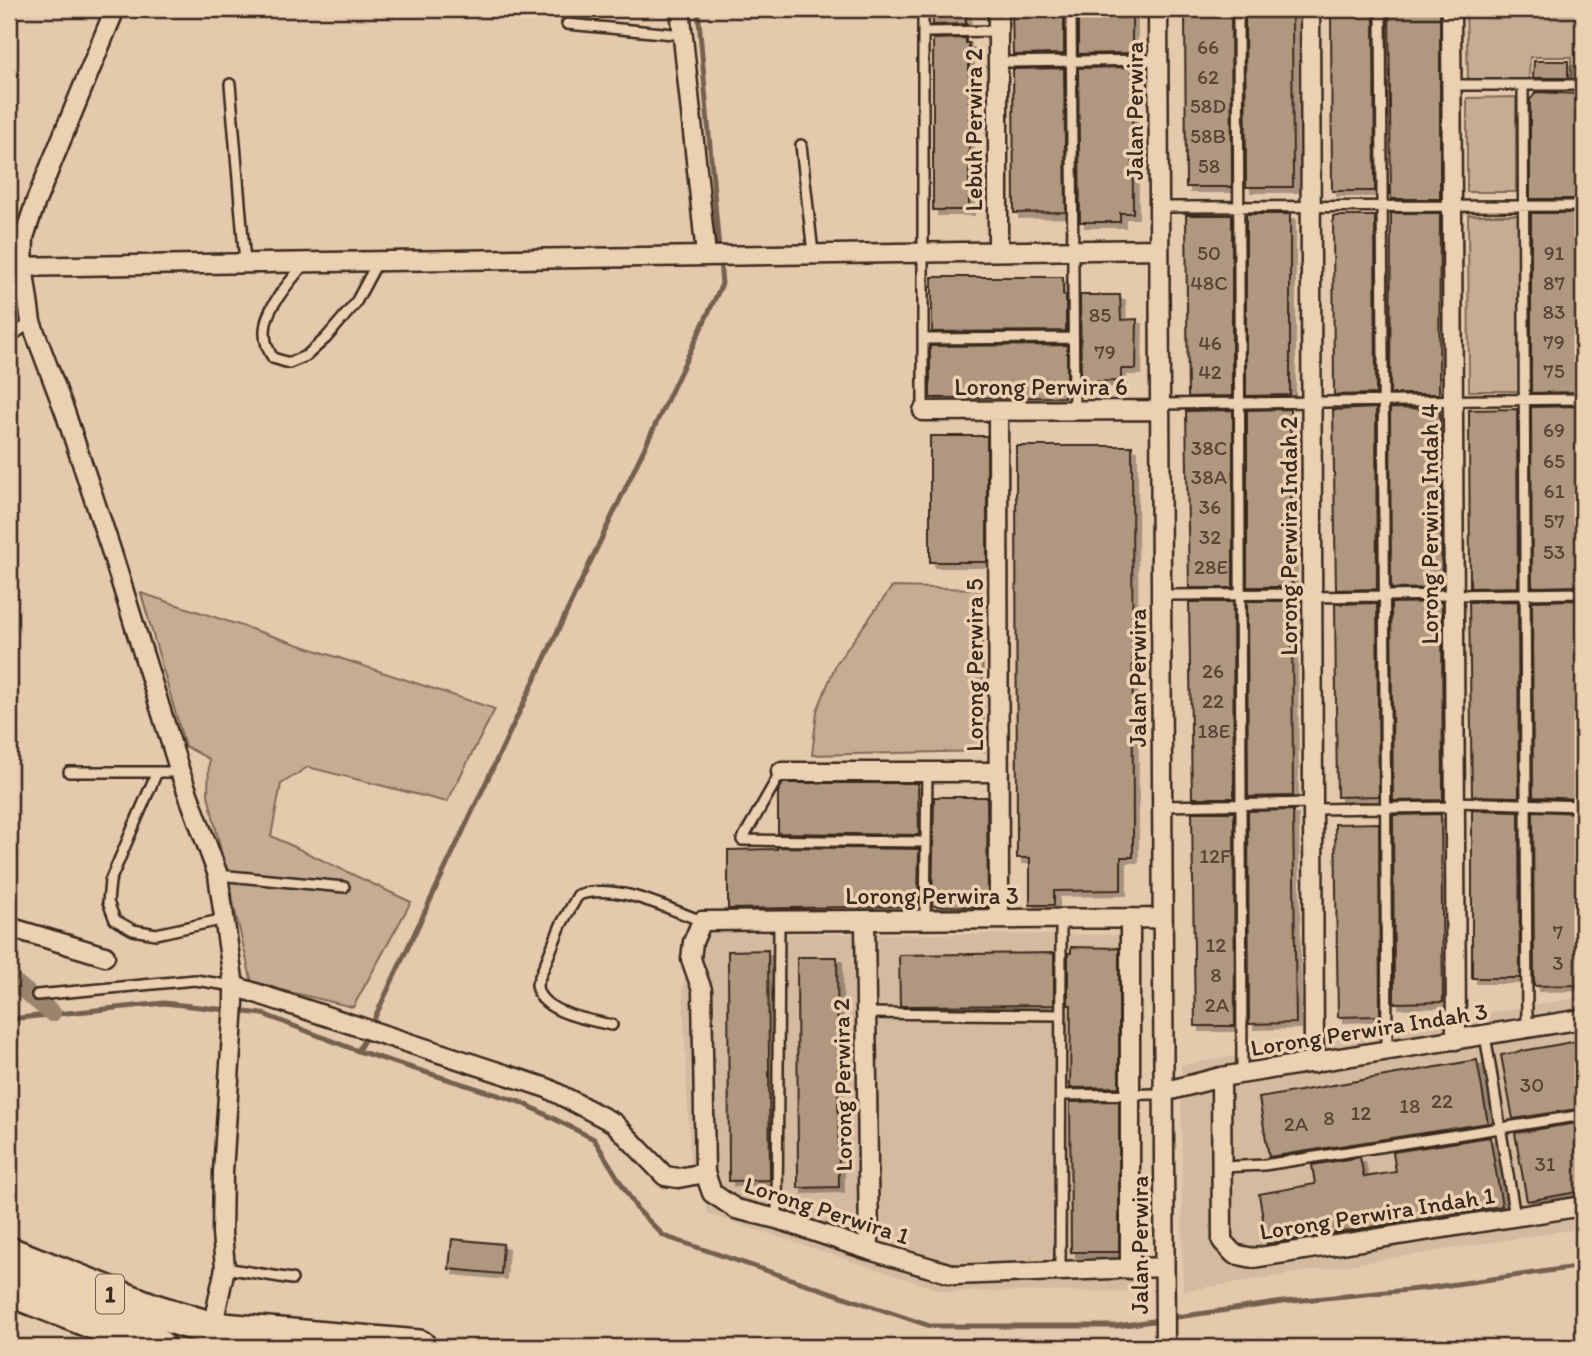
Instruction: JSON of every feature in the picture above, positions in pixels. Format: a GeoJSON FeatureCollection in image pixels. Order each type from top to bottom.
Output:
{"type":"FeatureCollection","features":[{"type":"Feature","properties":{"kind":"highway","name":"1"},"geometry":{"type":"LineString","coordinates":[[9,1254],[154,1311],[212,1329],[419,1347]]}},
{"type":"Feature","properties":{"kind":"highway","name":"1"},"geometry":{"type":"LineString","coordinates":[[9,1289],[158,1347]]}},
{"type":"Feature","properties":{"kind":"street"},"geometry":{"type":"LineString","coordinates":[[115,9],[36,201],[16,267],[32,322],[103,525],[180,772],[218,875],[234,995],[223,1172],[222,1233],[225,1268],[212,1329]]}},
{"type":"Feature","properties":{"kind":"street"},"geometry":{"type":"LineString","coordinates":[[680,9],[708,255]]}},
{"type":"Feature","properties":{"kind":"street","name":"Lebuh Perwira 2"},"geometry":{"type":"LineString","coordinates":[[998,9],[998,251]]}},
{"type":"Feature","properties":{"kind":"street","name":"Jalan Perwira"},"geometry":{"type":"LineString","coordinates":[[1158,9],[1165,1345]]}},
{"type":"Feature","properties":{"kind":"street","name":"Lorong Perwira Indah 2"},"geometry":{"type":"LineString","coordinates":[[1310,9],[1314,1063]]}},
{"type":"Feature","properties":{"kind":"street","name":"Lorong Perwira Indah 4"},"geometry":{"type":"LineString","coordinates":[[1451,9],[1456,1040]]}},
{"type":"Feature","properties":{"kind":"street"},"geometry":{"type":"LineString","coordinates":[[16,267],[1159,249]]}},
{"type":"Feature","properties":{"kind":"street","name":"Lorong Perwira 6"},"geometry":{"type":"LineString","coordinates":[[923,411],[1160,407]]}},
{"type":"Feature","properties":{"kind":"street","name":"Lorong Perwira 5"},"geometry":{"type":"LineString","coordinates":[[998,411],[999,919]]}},
{"type":"Feature","properties":{"kind":"street"},"geometry":{"type":"LineString","coordinates":[[781,772],[999,772]]}},
{"type":"Feature","properties":{"kind":"street"},"geometry":{"type":"LineString","coordinates":[[1130,918],[1130,1269]]}},
{"type":"Feature","properties":{"kind":"street","name":"Lorong Perwira 3"},"geometry":{"type":"LineString","coordinates":[[702,921],[1162,918]]}},
{"type":"Feature","properties":{"kind":"street","name":"Lorong Perwira 2"},"geometry":{"type":"LineString","coordinates":[[865,920],[869,1250]]}},
{"type":"Feature","properties":{"kind":"street","name":"Lorong Perwira 1"},"geometry":{"type":"LineString","coordinates":[[702,921],[693,942],[691,959],[702,989],[705,1173],[712,1193],[720,1201],[737,1209],[955,1275],[1164,1267]]}},
{"type":"Feature","properties":{"kind":"street"},"geometry":{"type":"LineString","coordinates":[[9,927],[105,956]]}},
{"type":"Feature","properties":{"kind":"street"},"geometry":{"type":"LineString","coordinates":[[234,995],[547,1088],[614,1123],[665,1176],[678,1178],[705,1173]]}},
{"type":"Feature","properties":{"kind":"street","name":"Lorong Perwira Indah 3"},"geometry":{"type":"LineString","coordinates":[[1163,1093],[1221,1077],[1583,1019]]}},
{"type":"Feature","properties":{"kind":"street","name":"Lorong Perwira Indah 1"},"geometry":{"type":"LineString","coordinates":[[1221,1077],[1222,1241],[1234,1254],[1253,1258],[1583,1206]]}},
{"type":"Feature","properties":{"kind":"lane"},"geometry":{"type":"LineString","coordinates":[[923,9],[923,411]]}},
{"type":"Feature","properties":{"kind":"lane"},"geometry":{"type":"LineString","coordinates":[[1072,9],[1074,410]]}},
{"type":"Feature","properties":{"kind":"lane"},"geometry":{"type":"LineString","coordinates":[[1238,9],[1242,1074]]}},
{"type":"Feature","properties":{"kind":"lane"},"geometry":{"type":"LineString","coordinates":[[1381,9],[1387,1051]]}},
{"type":"Feature","properties":{"kind":"lane"},"geometry":{"type":"LineString","coordinates":[[567,24],[684,35]]}},
{"type":"Feature","properties":{"kind":"lane"},"geometry":{"type":"LineString","coordinates":[[923,32],[998,31]]}},
{"type":"Feature","properties":{"kind":"lane"},"geometry":{"type":"LineString","coordinates":[[998,62],[1158,60]]}},
{"type":"Feature","properties":{"kind":"lane"},"geometry":{"type":"LineString","coordinates":[[230,84],[245,263]]}},
{"type":"Feature","properties":{"kind":"lane"},"geometry":{"type":"LineString","coordinates":[[1451,85],[1583,85]]}},
{"type":"Feature","properties":{"kind":"lane"},"geometry":{"type":"LineString","coordinates":[[1522,85],[1527,1028]]}},
{"type":"Feature","properties":{"kind":"lane"},"geometry":{"type":"LineString","coordinates":[[801,145],[813,253]]}},
{"type":"Feature","properties":{"kind":"lane"},"geometry":{"type":"LineString","coordinates":[[1159,207],[1583,206]]}},
{"type":"Feature","properties":{"kind":"lane"},"geometry":{"type":"LineString","coordinates":[[306,262],[270,307],[264,327],[266,348],[273,358],[289,363],[306,356],[326,338],[355,304],[378,261]]}},
{"type":"Feature","properties":{"kind":"lane"},"geometry":{"type":"LineString","coordinates":[[9,338],[32,322]]}},
{"type":"Feature","properties":{"kind":"lane"},"geometry":{"type":"LineString","coordinates":[[923,339],[1073,338]]}},
{"type":"Feature","properties":{"kind":"lane"},"geometry":{"type":"LineString","coordinates":[[1160,407],[1239,403],[1583,399]]}},
{"type":"Feature","properties":{"kind":"lane"},"geometry":{"type":"LineString","coordinates":[[1161,595],[1583,593]]}},
{"type":"Feature","properties":{"kind":"lane"},"geometry":{"type":"LineString","coordinates":[[69,772],[180,772]]}},
{"type":"Feature","properties":{"kind":"lane"},"geometry":{"type":"LineString","coordinates":[[157,772],[110,881],[108,902],[115,920],[133,930],[156,934],[225,919]]}},
{"type":"Feature","properties":{"kind":"lane"},"geometry":{"type":"LineString","coordinates":[[781,772],[742,840],[926,842]]}},
{"type":"Feature","properties":{"kind":"lane"},"geometry":{"type":"LineString","coordinates":[[925,920],[927,772]]}},
{"type":"Feature","properties":{"kind":"lane"},"geometry":{"type":"LineString","coordinates":[[1162,806],[1583,806]]}},
{"type":"Feature","properties":{"kind":"lane"},"geometry":{"type":"LineString","coordinates":[[218,875],[344,887]]}},
{"type":"Feature","properties":{"kind":"lane"},"geometry":{"type":"LineString","coordinates":[[612,1025],[559,1010],[539,998],[537,992],[537,984],[561,925],[578,895],[590,891],[614,892],[702,921]]}},
{"type":"Feature","properties":{"kind":"lane"},"geometry":{"type":"LineString","coordinates":[[1060,1271],[1061,919]]}},
{"type":"Feature","properties":{"kind":"lane"},"geometry":{"type":"LineString","coordinates":[[777,1219],[779,921]]}},
{"type":"Feature","properties":{"kind":"lane"},"geometry":{"type":"LineString","coordinates":[[37,995],[195,980],[234,995]]}},
{"type":"Feature","properties":{"kind":"lane"},"geometry":{"type":"LineString","coordinates":[[866,1013],[1061,1015]]}},
{"type":"Feature","properties":{"kind":"lane"},"geometry":{"type":"LineString","coordinates":[[1485,1035],[1516,1217]]}},
{"type":"Feature","properties":{"kind":"lane"},"geometry":{"type":"LineString","coordinates":[[1061,1095],[1163,1093]]}},
{"type":"Feature","properties":{"kind":"lane"},"geometry":{"type":"LineString","coordinates":[[1221,1167],[1277,1164],[1583,1115]]}},
{"type":"Feature","properties":{"kind":"lane"},"geometry":{"type":"LineString","coordinates":[[225,1268],[292,1279]]}},
{"type":"Feature","properties":{"kind":"shaded area"},"geometry":{"type":"Polygon","coordinates":[[[1466,9],[1583,9],[1583,79],[1571,79],[1571,57],[1530,57],[1529,79],[1468,79],[1466,9]]]}},
{"type":"Feature","properties":{"kind":"shaded area"},"geometry":{"type":"Polygon","coordinates":[[[1516,97],[1516,192],[1467,192],[1467,98],[1516,97]]]}},
{"type":"Feature","properties":{"kind":"shaded area"},"geometry":{"type":"Polygon","coordinates":[[[1468,215],[1519,215],[1519,391],[1469,391],[1468,215]]]}},
{"type":"Feature","properties":{"kind":"shaded area"},"geometry":{"type":"Polygon","coordinates":[[[892,587],[981,589],[984,751],[812,755],[817,711],[836,664],[892,587]]]}},
{"type":"Feature","properties":{"kind":"shaded area"},"geometry":{"type":"Polygon","coordinates":[[[141,593],[495,709],[447,802],[308,767],[281,784],[271,836],[411,902],[353,1007],[252,983],[208,795],[209,759],[185,746],[141,593]]]}},
{"type":"Feature","properties":{"kind":"shaded area"},"geometry":{"type":"Polygon","coordinates":[[[690,933],[1140,935],[1143,1291],[946,1292],[708,1214],[690,1162],[683,991],[690,933]]]}},
{"type":"Feature","properties":{"kind":"shaded area"},"geometry":{"type":"Polygon","coordinates":[[[1583,997],[1583,1228],[1183,1291],[1181,1065],[1583,997]]]}},
{"type":"Feature","properties":{"kind":"building"},"geometry":{"type":"Polygon","coordinates":[[[932,9],[966,9],[966,24],[933,25],[932,9]]]}},
{"type":"Feature","properties":{"kind":"building"},"geometry":{"type":"Polygon","coordinates":[[[1012,9],[1064,9],[1064,54],[1013,55],[1012,9]]]}},
{"type":"Feature","properties":{"kind":"building"},"geometry":{"type":"Polygon","coordinates":[[[1078,9],[1132,9],[1132,53],[1078,54],[1078,9]]]}},
{"type":"Feature","properties":{"kind":"building"},"geometry":{"type":"Polygon","coordinates":[[[1185,9],[1231,9],[1232,187],[1186,187],[1185,9]]]}},
{"type":"Feature","properties":{"kind":"building"},"geometry":{"type":"Polygon","coordinates":[[[1245,9],[1292,9],[1293,187],[1246,187],[1245,9]]]}},
{"type":"Feature","properties":{"kind":"building"},"geometry":{"type":"Polygon","coordinates":[[[1389,11],[1440,11],[1440,199],[1391,199],[1389,11]]]}},
{"type":"Feature","properties":{"kind":"building"},"geometry":{"type":"Polygon","coordinates":[[[1331,12],[1374,12],[1375,191],[1332,191],[1331,12]]]}},
{"type":"Feature","properties":{"kind":"building"},"geometry":{"type":"Polygon","coordinates":[[[966,38],[966,43],[969,43],[969,210],[933,210],[933,39],[966,38]]]}},
{"type":"Feature","properties":{"kind":"building"},"geometry":{"type":"Polygon","coordinates":[[[1534,61],[1568,61],[1568,78],[1533,78],[1534,61]]]}},
{"type":"Feature","properties":{"kind":"building"},"geometry":{"type":"Polygon","coordinates":[[[1132,67],[1133,213],[1120,213],[1120,222],[1080,222],[1078,68],[1132,67]]]}},
{"type":"Feature","properties":{"kind":"building"},"geometry":{"type":"Polygon","coordinates":[[[1064,68],[1066,212],[1014,213],[1013,69],[1064,68]]]}},
{"type":"Feature","properties":{"kind":"building"},"geometry":{"type":"Polygon","coordinates":[[[1536,92],[1578,94],[1578,113],[1582,113],[1582,199],[1530,199],[1530,100],[1536,92]]]}},
{"type":"Feature","properties":{"kind":"building"},"geometry":{"type":"Polygon","coordinates":[[[1391,213],[1440,213],[1439,394],[1390,394],[1391,213]]]}},
{"type":"Feature","properties":{"kind":"building"},"geometry":{"type":"Polygon","coordinates":[[[1531,213],[1579,213],[1579,392],[1531,393],[1531,213]]]}},
{"type":"Feature","properties":{"kind":"building"},"geometry":{"type":"Polygon","coordinates":[[[1246,214],[1290,214],[1290,395],[1246,396],[1246,214]]]}},
{"type":"Feature","properties":{"kind":"building"},"geometry":{"type":"Polygon","coordinates":[[[1186,215],[1232,215],[1232,396],[1188,397],[1186,215]]]}},
{"type":"Feature","properties":{"kind":"building"},"geometry":{"type":"Polygon","coordinates":[[[1333,216],[1375,216],[1376,394],[1334,395],[1333,216]]]}},
{"type":"Feature","properties":{"kind":"building"},"geometry":{"type":"Polygon","coordinates":[[[932,277],[1063,277],[1066,331],[932,332],[932,277]]]}},
{"type":"Feature","properties":{"kind":"building"},"geometry":{"type":"Polygon","coordinates":[[[1080,295],[1120,295],[1121,320],[1137,319],[1136,369],[1121,369],[1121,381],[1081,382],[1080,295]]]}},
{"type":"Feature","properties":{"kind":"building"},"geometry":{"type":"Polygon","coordinates":[[[1067,345],[1067,382],[1064,382],[1064,397],[930,398],[930,346],[1067,345]]]}},
{"type":"Feature","properties":{"kind":"building"},"geometry":{"type":"Polygon","coordinates":[[[1579,406],[1579,586],[1532,587],[1531,407],[1579,406]]]}},
{"type":"Feature","properties":{"kind":"building"},"geometry":{"type":"Polygon","coordinates":[[[1376,408],[1377,589],[1336,590],[1333,410],[1376,408]]]}},
{"type":"Feature","properties":{"kind":"building"},"geometry":{"type":"Polygon","coordinates":[[[1390,408],[1440,409],[1442,588],[1391,589],[1390,408]]]}},
{"type":"Feature","properties":{"kind":"building"},"geometry":{"type":"Polygon","coordinates":[[[1290,409],[1292,587],[1247,587],[1247,410],[1290,409]]]}},
{"type":"Feature","properties":{"kind":"building"},"geometry":{"type":"Polygon","coordinates":[[[1517,409],[1518,587],[1470,588],[1469,410],[1517,409]]]}},
{"type":"Feature","properties":{"kind":"building"},"geometry":{"type":"Polygon","coordinates":[[[1233,410],[1233,588],[1189,588],[1186,411],[1233,410]]]}},
{"type":"Feature","properties":{"kind":"building"},"geometry":{"type":"Polygon","coordinates":[[[930,436],[987,436],[987,562],[930,562],[930,436]]]}},
{"type":"Feature","properties":{"kind":"building"},"geometry":{"type":"Polygon","coordinates":[[[1016,446],[1132,446],[1133,857],[1121,857],[1121,890],[1054,891],[1054,905],[1030,905],[1030,858],[1017,858],[1016,446]]]}},
{"type":"Feature","properties":{"kind":"building"},"geometry":{"type":"Polygon","coordinates":[[[1580,600],[1582,799],[1533,797],[1532,601],[1580,600]]]}},
{"type":"Feature","properties":{"kind":"building"},"geometry":{"type":"Polygon","coordinates":[[[1247,601],[1292,601],[1293,796],[1248,797],[1247,601]]]}},
{"type":"Feature","properties":{"kind":"building"},"geometry":{"type":"Polygon","coordinates":[[[1518,601],[1519,797],[1472,796],[1469,602],[1518,601]]]}},
{"type":"Feature","properties":{"kind":"building"},"geometry":{"type":"Polygon","coordinates":[[[1189,602],[1233,602],[1234,798],[1192,798],[1189,602]]]}},
{"type":"Feature","properties":{"kind":"building"},"geometry":{"type":"Polygon","coordinates":[[[1442,602],[1443,800],[1393,801],[1391,603],[1442,602]]]}},
{"type":"Feature","properties":{"kind":"building"},"geometry":{"type":"Polygon","coordinates":[[[1377,603],[1379,796],[1337,797],[1335,604],[1377,603]]]}},
{"type":"Feature","properties":{"kind":"building"},"geometry":{"type":"Polygon","coordinates":[[[783,783],[918,783],[919,835],[778,833],[778,792],[783,783]]]}},
{"type":"Feature","properties":{"kind":"building"},"geometry":{"type":"Polygon","coordinates":[[[934,797],[987,797],[988,907],[932,906],[934,797]]]}},
{"type":"Feature","properties":{"kind":"building"},"geometry":{"type":"Polygon","coordinates":[[[1293,810],[1296,1023],[1249,1024],[1248,811],[1293,810]]]}},
{"type":"Feature","properties":{"kind":"building"},"geometry":{"type":"Polygon","coordinates":[[[1472,810],[1519,811],[1520,978],[1472,978],[1472,810]]]}},
{"type":"Feature","properties":{"kind":"building"},"geometry":{"type":"Polygon","coordinates":[[[1533,811],[1582,813],[1583,985],[1534,986],[1533,811]]]}},
{"type":"Feature","properties":{"kind":"building"},"geometry":{"type":"Polygon","coordinates":[[[1192,812],[1234,812],[1235,1026],[1195,1026],[1192,812]]]}},
{"type":"Feature","properties":{"kind":"building"},"geometry":{"type":"Polygon","coordinates":[[[1441,814],[1443,1002],[1394,1003],[1393,815],[1441,814]]]}},
{"type":"Feature","properties":{"kind":"building"},"geometry":{"type":"Polygon","coordinates":[[[1379,823],[1380,1016],[1338,1017],[1335,824],[1379,823]]]}},
{"type":"Feature","properties":{"kind":"building"},"geometry":{"type":"Polygon","coordinates":[[[777,847],[919,849],[918,906],[728,909],[728,850],[777,847]]]}},
{"type":"Feature","properties":{"kind":"building"},"geometry":{"type":"Polygon","coordinates":[[[1071,947],[1119,948],[1119,1087],[1070,1088],[1071,1005],[1068,1005],[1068,953],[1071,953],[1071,947]]]}},
{"type":"Feature","properties":{"kind":"building"},"geometry":{"type":"Polygon","coordinates":[[[768,950],[770,1180],[729,1181],[728,951],[768,950]]]}},
{"type":"Feature","properties":{"kind":"building"},"geometry":{"type":"Polygon","coordinates":[[[1054,953],[1054,1005],[900,1006],[899,955],[1054,953]]]}},
{"type":"Feature","properties":{"kind":"building"},"geometry":{"type":"Polygon","coordinates":[[[797,957],[837,957],[839,1187],[798,1188],[797,957]]]}},
{"type":"Feature","properties":{"kind":"building"},"geometry":{"type":"Polygon","coordinates":[[[1583,1040],[1583,1108],[1513,1119],[1501,1055],[1583,1040]]]}},
{"type":"Feature","properties":{"kind":"building"},"geometry":{"type":"Polygon","coordinates":[[[1477,1060],[1488,1123],[1269,1157],[1259,1098],[1477,1060]]]}},
{"type":"Feature","properties":{"kind":"building"},"geometry":{"type":"Polygon","coordinates":[[[1119,1101],[1119,1252],[1071,1252],[1070,1102],[1119,1101]]]}},
{"type":"Feature","properties":{"kind":"building"},"geometry":{"type":"Polygon","coordinates":[[[1583,1122],[1583,1191],[1527,1201],[1515,1133],[1583,1122]]]}},
{"type":"Feature","properties":{"kind":"building"},"geometry":{"type":"Polygon","coordinates":[[[1490,1137],[1502,1206],[1267,1244],[1259,1194],[1315,1184],[1312,1165],[1360,1157],[1364,1177],[1396,1172],[1393,1152],[1490,1137]]]}},
{"type":"Feature","properties":{"kind":"building"},"geometry":{"type":"Polygon","coordinates":[[[452,1239],[503,1244],[501,1274],[449,1269],[452,1239]]]}},
{"type":"Feature","properties":{"kind":"waterway"},"geometry":{"type":"LineString","coordinates":[[375,1017],[722,284],[698,9]]}},
{"type":"Feature","properties":{"kind":"waterway"},"geometry":{"type":"LineString","coordinates":[[9,978],[52,1013]]}},
{"type":"Feature","properties":{"kind":"waterway"},"geometry":{"type":"LineString","coordinates":[[9,1019],[164,1003],[263,1014],[358,1051],[523,1103],[594,1139],[637,1209],[664,1236],[930,1326],[1117,1326],[1160,1320]]}},
{"type":"Feature","properties":{"kind":"waterway"},"geometry":{"type":"LineString","coordinates":[[358,1051],[365,1038]]}},
{"type":"Feature","properties":{"kind":"waterway"},"geometry":{"type":"LineString","coordinates":[[1170,1318],[1283,1302],[1428,1288],[1583,1266]]}}]}
